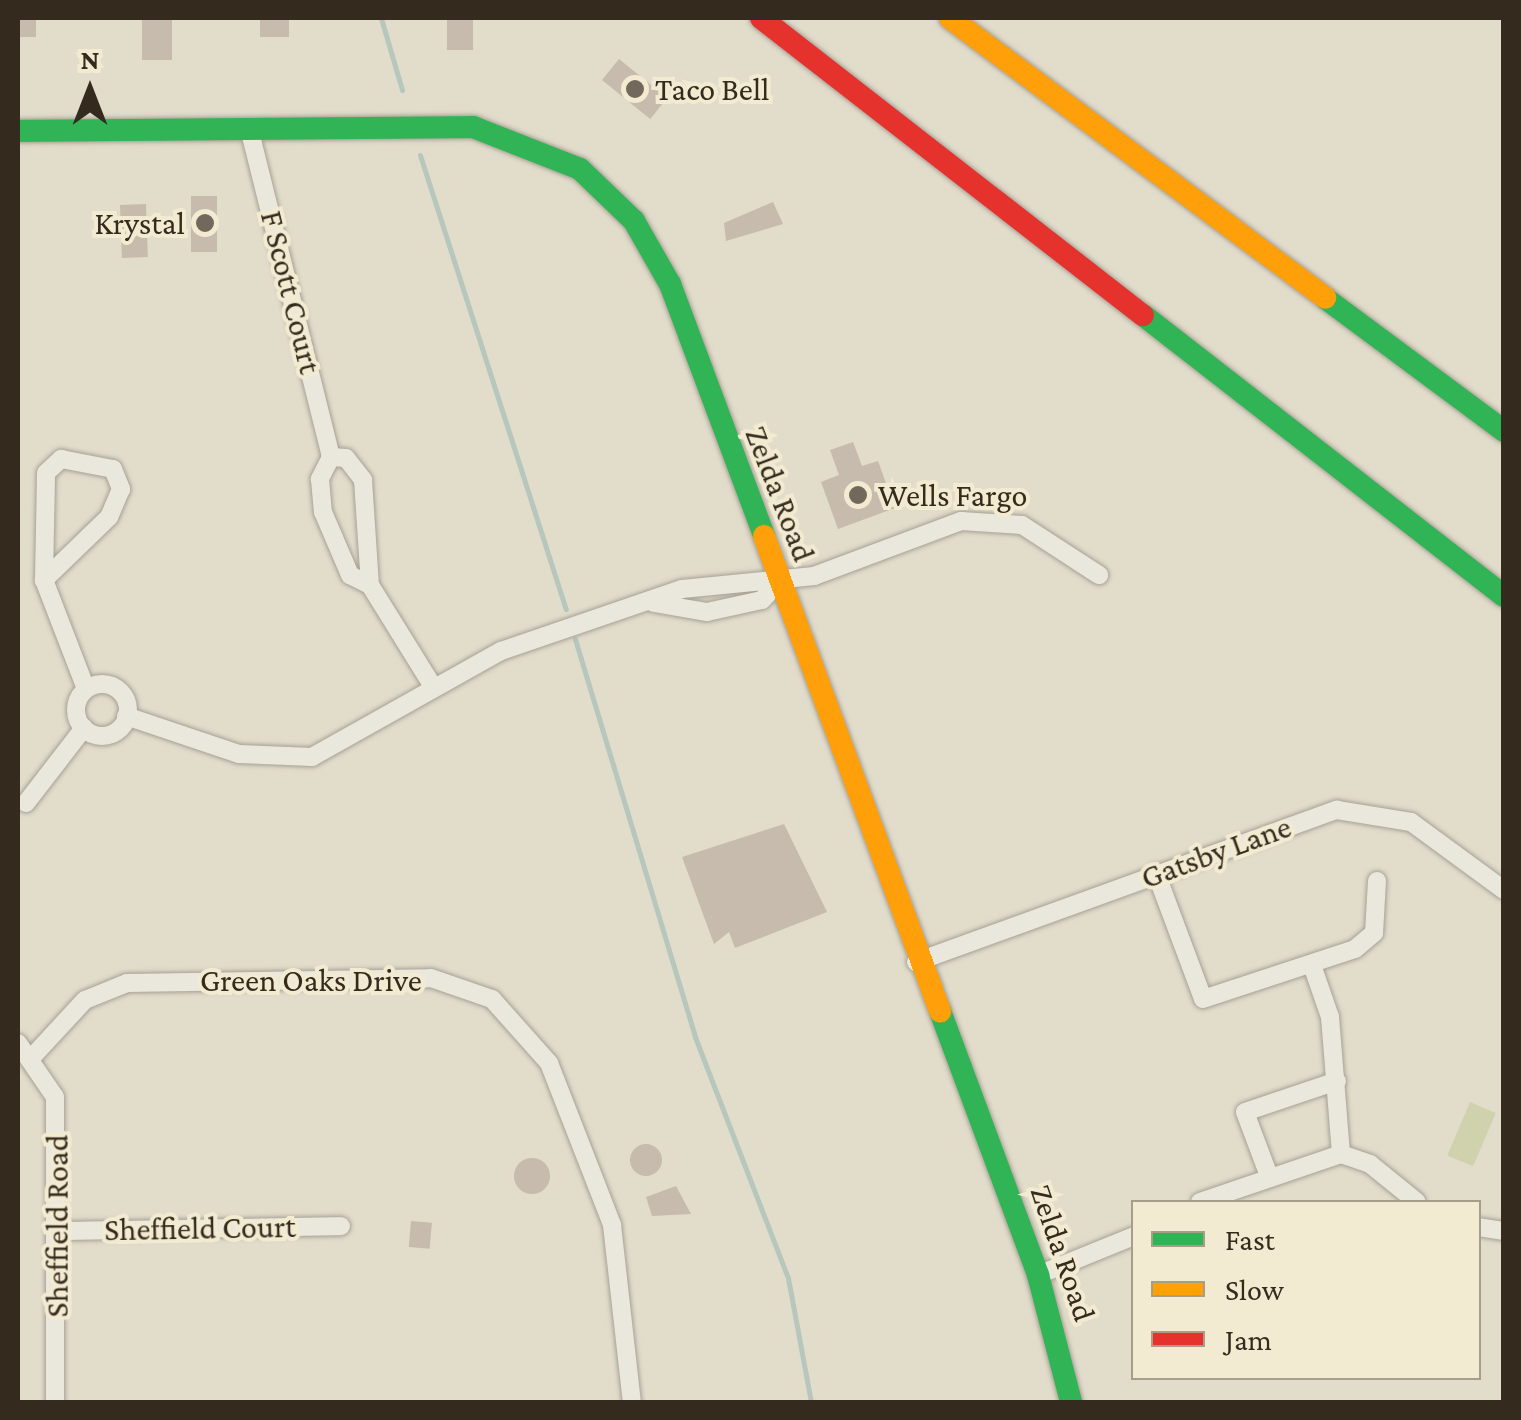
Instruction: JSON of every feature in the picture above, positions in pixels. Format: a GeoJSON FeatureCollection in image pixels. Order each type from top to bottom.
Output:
{"type":"FeatureCollection","features":[{"type":"Feature","properties":{"kind":"main road"},"geometry":{"type":"LineString","coordinates":[[761,18],[1504,596]]}},
{"type":"Feature","properties":{"kind":"main road"},"geometry":{"type":"LineString","coordinates":[[950,18],[1504,431]]}},
{"type":"Feature","properties":{"kind":"main road","name":"Zelda Road"},"geometry":{"type":"LineString","coordinates":[[18,131],[473,126],[529,142],[598,184],[634,221],[670,284],[916,962],[1038,1274],[1071,1402]]}},
{"type":"Feature","properties":{"kind":"street","name":"F Scott Court"},"geometry":{"type":"LineString","coordinates":[[249,128],[331,457],[320,479],[323,512],[350,575],[370,585]]}},
{"type":"Feature","properties":{"kind":"street","name":"F Scott Court"},"geometry":{"type":"LineString","coordinates":[[331,457],[346,458],[363,480],[370,585],[432,684]]}},
{"type":"Feature","properties":{"kind":"street"},"geometry":{"type":"LineString","coordinates":[[44,580],[110,517],[121,489],[113,469],[48,466],[38,562],[44,580],[86,689],[76,710],[84,728]]}},
{"type":"Feature","properties":{"kind":"street"},"geometry":{"type":"LineString","coordinates":[[654,603],[707,612],[762,600],[779,582],[983,518],[1039,532],[1099,575]]}},
{"type":"Feature","properties":{"kind":"street"},"geometry":{"type":"LineString","coordinates":[[126,716],[239,754],[297,759],[346,744],[432,684],[576,626],[758,576],[779,582]]}},
{"type":"Feature","properties":{"kind":"street"},"geometry":{"type":"LineString","coordinates":[[86,689],[118,690],[126,716]]}},
{"type":"Feature","properties":{"kind":"street"},"geometry":{"type":"LineString","coordinates":[[84,728],[113,733],[126,716]]}},
{"type":"Feature","properties":{"kind":"street"},"geometry":{"type":"LineString","coordinates":[[26,803],[84,728]]}},
{"type":"Feature","properties":{"kind":"street","name":"Gatsby Lane"},"geometry":{"type":"LineString","coordinates":[[916,962],[1348,809],[1411,822],[1504,890]]}},
{"type":"Feature","properties":{"kind":"street"},"geometry":{"type":"LineString","coordinates":[[1156,874],[1204,999],[1312,964],[1374,933],[1377,881]]}},
{"type":"Feature","properties":{"kind":"street"},"geometry":{"type":"LineString","coordinates":[[1312,964],[1337,1081],[1341,1154]]}},
{"type":"Feature","properties":{"kind":"street","name":"Green Oaks Drive"},"geometry":{"type":"LineString","coordinates":[[34,1055],[85,1000],[127,982],[414,978],[492,999],[549,1063],[612,1225],[632,1402]]}},
{"type":"Feature","properties":{"kind":"street"},"geometry":{"type":"LineString","coordinates":[[18,1043],[34,1055]]}},
{"type":"Feature","properties":{"kind":"street","name":"Sheffield Road"},"geometry":{"type":"LineString","coordinates":[[34,1055],[55,1097],[59,1231],[55,1402]]}},
{"type":"Feature","properties":{"kind":"street"},"geometry":{"type":"LineString","coordinates":[[1270,1176],[1245,1112],[1337,1081]]}},
{"type":"Feature","properties":{"kind":"street"},"geometry":{"type":"LineString","coordinates":[[1205,1200],[1341,1154]]}},
{"type":"Feature","properties":{"kind":"street"},"geometry":{"type":"LineString","coordinates":[[1341,1154],[1405,1199]]}},
{"type":"Feature","properties":{"kind":"street","name":"Sheffield Court"},"geometry":{"type":"LineString","coordinates":[[59,1231],[341,1226]]}},
{"type":"Feature","properties":{"kind":"street"},"geometry":{"type":"LineString","coordinates":[[1038,1274],[1131,1237]]}},
{"type":"Feature","properties":{"kind":"green space"},"geometry":{"type":"Polygon","coordinates":[[[1470,1102],[1496,1113],[1473,1166],[1447,1155],[1470,1102]]]}},
{"type":"Feature","properties":{"kind":"building"},"geometry":{"type":"Polygon","coordinates":[[[18,18],[36,18],[36,37],[18,37],[18,18]]]}},
{"type":"Feature","properties":{"kind":"building"},"geometry":{"type":"Polygon","coordinates":[[[142,18],[172,18],[172,60],[142,60],[142,18]]]}},
{"type":"Feature","properties":{"kind":"building"},"geometry":{"type":"Polygon","coordinates":[[[260,18],[289,18],[289,37],[260,37],[260,18]]]}},
{"type":"Feature","properties":{"kind":"building"},"geometry":{"type":"Polygon","coordinates":[[[447,18],[473,18],[473,50],[447,50],[447,18]]]}},
{"type":"Feature","properties":{"kind":"building","name":"Taco Bell"},"geometry":{"type":"Polygon","coordinates":[[[619,59],[667,98],[650,119],[602,80],[619,59]]]}},
{"type":"Feature","properties":{"kind":"building","name":"Krystal"},"geometry":{"type":"Polygon","coordinates":[[[191,196],[217,196],[217,252],[191,252],[191,196]]]}},
{"type":"Feature","properties":{"kind":"building"},"geometry":{"type":"Polygon","coordinates":[[[773,202],[783,224],[726,241],[724,223],[773,202]]]}},
{"type":"Feature","properties":{"kind":"building"},"geometry":{"type":"Polygon","coordinates":[[[146,204],[148,257],[122,258],[120,205],[146,204]]]}},
{"type":"Feature","properties":{"kind":"building","name":"Wells Fargo"},"geometry":{"type":"Polygon","coordinates":[[[853,442],[862,466],[878,461],[895,508],[838,529],[821,482],[839,475],[830,450],[853,442]]]}},
{"type":"Feature","properties":{"kind":"building"},"geometry":{"type":"Polygon","coordinates":[[[784,824],[827,912],[735,948],[729,932],[714,944],[682,857],[784,824]]]}},
{"type":"Feature","properties":{"kind":"building"},"geometry":{"type":"Polygon","coordinates":[[[646,1144],[657,1149],[662,1160],[657,1171],[646,1176],[635,1171],[630,1160],[635,1149],[646,1144]]]}},
{"type":"Feature","properties":{"kind":"building"},"geometry":{"type":"Polygon","coordinates":[[[532,1158],[545,1163],[550,1176],[545,1189],[532,1194],[519,1189],[514,1176],[519,1163],[532,1158]]]}},
{"type":"Feature","properties":{"kind":"building"},"geometry":{"type":"Polygon","coordinates":[[[676,1186],[691,1214],[652,1216],[646,1197],[676,1186]]]}},
{"type":"Feature","properties":{"kind":"building"},"geometry":{"type":"Polygon","coordinates":[[[411,1221],[432,1223],[430,1249],[409,1247],[411,1221]]]}},
{"type":"Feature","properties":{"kind":"waterway"},"geometry":{"type":"LineString","coordinates":[[381,18],[402,90]]}},
{"type":"Feature","properties":{"kind":"waterway"},"geometry":{"type":"LineString","coordinates":[[420,155],[566,609]]}},
{"type":"Feature","properties":{"kind":"waterway"},"geometry":{"type":"LineString","coordinates":[[575,639],[695,1037],[788,1278],[811,1402]]}},
{"type":"Feature","properties":{"kind":"traffic: fast"},"geometry":{"type":"LineString","coordinates":[[18,131],[473,127],[580,169],[634,221],[670,284],[764,536]]}},
{"type":"Feature","properties":{"kind":"traffic: fast"},"geometry":{"type":"LineString","coordinates":[[1325,298],[1504,431]]}},
{"type":"Feature","properties":{"kind":"traffic: fast"},"geometry":{"type":"LineString","coordinates":[[1143,315],[1504,596]]}},
{"type":"Feature","properties":{"kind":"traffic: fast"},"geometry":{"type":"LineString","coordinates":[[940,1011],[1038,1275],[1071,1402]]}},
{"type":"Feature","properties":{"kind":"traffic: slow"},"geometry":{"type":"LineString","coordinates":[[950,18],[1325,298]]}},
{"type":"Feature","properties":{"kind":"traffic: slow"},"geometry":{"type":"LineString","coordinates":[[764,536],[940,1011]]}},
{"type":"Feature","properties":{"kind":"traffic: jam"},"geometry":{"type":"LineString","coordinates":[[761,18],[1143,315]]}},
{"type":"Feature","properties":{"kind":"place","name":"Taco Bell"},"geometry":{"type":"Point","coordinates":[635,89]}},
{"type":"Feature","properties":{"kind":"place","name":"Krystal"},"geometry":{"type":"Point","coordinates":[205,223]}},
{"type":"Feature","properties":{"kind":"place","name":"Wells Fargo"},"geometry":{"type":"Point","coordinates":[858,495]}}]}
